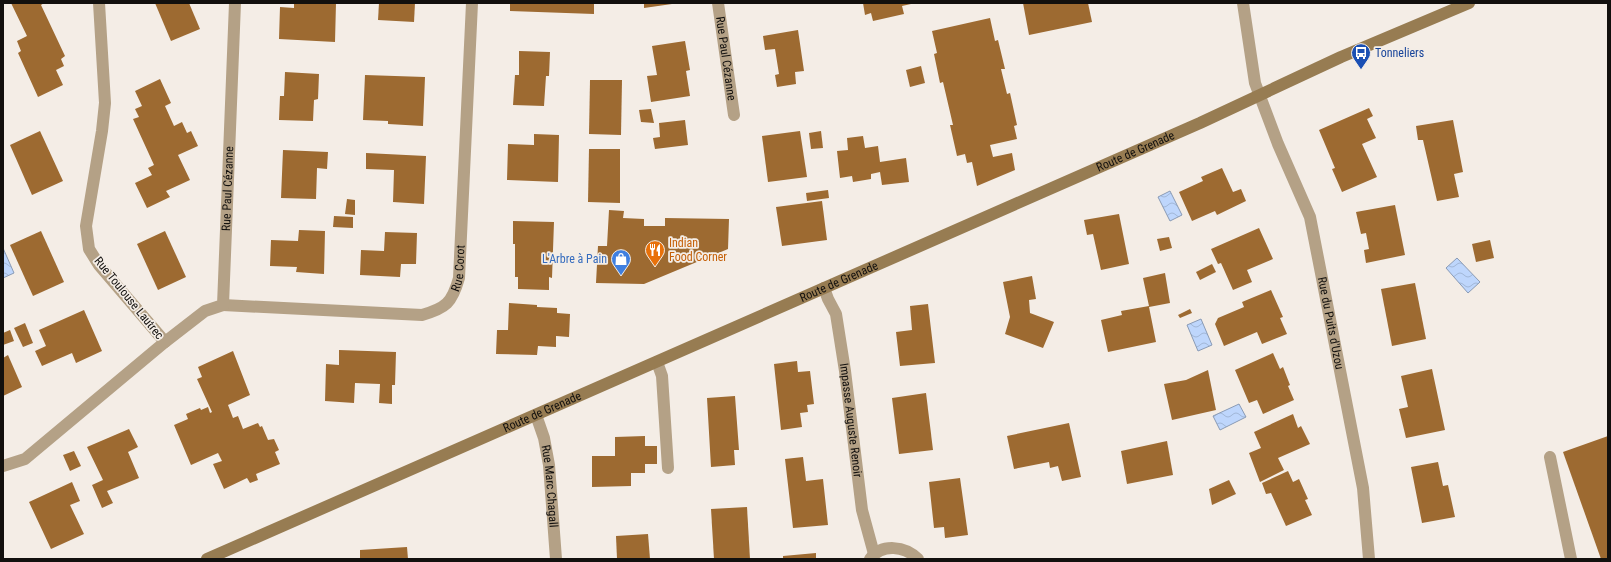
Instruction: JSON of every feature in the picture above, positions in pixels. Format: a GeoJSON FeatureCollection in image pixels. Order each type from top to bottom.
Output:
{"type":"FeatureCollection","features":[{"type":"Feature","properties":{"kind":"main road","name":"Route de Grenade"},"geometry":{"type":"LineString","coordinates":[[207,559],[1259,96],[1341,57],[1469,3]]}},
{"type":"Feature","properties":{"kind":"street","name":"Rue Toulouse Lautrec"},"geometry":{"type":"LineString","coordinates":[[3,466],[26,459],[165,342],[99,265],[89,248],[86,226],[102,131],[105,103],[99,3]]}},
{"type":"Feature","properties":{"kind":"street","name":"Rue Paul Cézanne"},"geometry":{"type":"LineString","coordinates":[[223,305],[235,3]]}},
{"type":"Feature","properties":{"kind":"street","name":"Rue Corot"},"geometry":{"type":"LineString","coordinates":[[223,305],[422,315],[440,310],[454,296],[459,278],[472,3]]}},
{"type":"Feature","properties":{"kind":"street","name":"Rue Paul Cézanne"},"geometry":{"type":"LineString","coordinates":[[718,3],[734,115]]}},
{"type":"Feature","properties":{"kind":"street","name":"Rue du Puits d'Uzou"},"geometry":{"type":"LineString","coordinates":[[1243,3],[1255,83],[1259,96],[1310,217],[1363,488],[1369,559]]}},
{"type":"Feature","properties":{"kind":"street","name":"Impasse Auguste Renoir"},"geometry":{"type":"LineString","coordinates":[[824,288],[836,314],[845,371],[862,510],[872,556],[891,547],[911,552],[918,559]]}},
{"type":"Feature","properties":{"kind":"street"},"geometry":{"type":"LineString","coordinates":[[165,342],[205,311],[223,305]]}},
{"type":"Feature","properties":{"kind":"street"},"geometry":{"type":"LineString","coordinates":[[657,362],[662,376],[668,468]]}},
{"type":"Feature","properties":{"kind":"street","name":"Rue Marc Chagall"},"geometry":{"type":"LineString","coordinates":[[536,415],[544,438],[549,465],[556,559]]}},
{"type":"Feature","properties":{"kind":"street"},"geometry":{"type":"LineString","coordinates":[[1550,457],[1571,559]]}},
{"type":"Feature","properties":{"kind":"water"},"geometry":{"type":"Polygon","coordinates":[[[1170,191],[1182,215],[1170,221],[1158,197],[1170,191]]]}},
{"type":"Feature","properties":{"kind":"water"},"geometry":{"type":"Polygon","coordinates":[[[3,248],[14,273],[3,278],[3,248]]]}},
{"type":"Feature","properties":{"kind":"water"},"geometry":{"type":"Polygon","coordinates":[[[1457,258],[1480,282],[1468,293],[1446,268],[1457,258]]]}},
{"type":"Feature","properties":{"kind":"water"},"geometry":{"type":"Polygon","coordinates":[[[1201,319],[1212,345],[1198,351],[1187,325],[1201,319]]]}},
{"type":"Feature","properties":{"kind":"water"},"geometry":{"type":"Polygon","coordinates":[[[1239,404],[1246,417],[1220,430],[1213,416],[1239,404]]]}},
{"type":"Feature","properties":{"kind":"building"},"geometry":{"type":"Polygon","coordinates":[[[11,3],[44,3],[41,5],[65,56],[61,59],[64,66],[56,70],[63,85],[38,97],[18,53],[21,51],[17,41],[27,36],[11,3]]]}},
{"type":"Feature","properties":{"kind":"building"},"geometry":{"type":"Polygon","coordinates":[[[155,3],[189,3],[200,29],[171,41],[155,3]]]}},
{"type":"Feature","properties":{"kind":"building"},"geometry":{"type":"Polygon","coordinates":[[[294,3],[336,3],[335,42],[279,39],[280,7],[294,8],[294,3]]]}},
{"type":"Feature","properties":{"kind":"building"},"geometry":{"type":"Polygon","coordinates":[[[379,3],[415,3],[414,22],[378,20],[379,3]]]}},
{"type":"Feature","properties":{"kind":"building"},"geometry":{"type":"Polygon","coordinates":[[[510,3],[594,3],[594,14],[510,11],[510,3]]]}},
{"type":"Feature","properties":{"kind":"building"},"geometry":{"type":"Polygon","coordinates":[[[644,3],[672,3],[672,4],[644,8],[644,3]]]}},
{"type":"Feature","properties":{"kind":"building"},"geometry":{"type":"Polygon","coordinates":[[[863,3],[911,4],[902,6],[904,14],[873,21],[871,13],[865,15],[863,3]]]}},
{"type":"Feature","properties":{"kind":"building"},"geometry":{"type":"Polygon","coordinates":[[[1023,3],[1088,3],[1092,22],[1029,35],[1023,3]]]}},
{"type":"Feature","properties":{"kind":"building"},"geometry":{"type":"Polygon","coordinates":[[[990,18],[995,41],[998,40],[1005,69],[1001,69],[1007,94],[1010,93],[1017,125],[1014,126],[1017,139],[990,145],[993,157],[1012,153],[1015,170],[977,186],[972,162],[967,163],[965,154],[957,156],[950,125],[953,125],[943,82],[940,83],[934,54],[937,53],[932,31],[990,18]]]}},
{"type":"Feature","properties":{"kind":"building"},"geometry":{"type":"Polygon","coordinates":[[[798,30],[804,71],[795,72],[796,84],[777,87],[775,75],[779,74],[775,49],[765,50],[763,36],[798,30]]]}},
{"type":"Feature","properties":{"kind":"building"},"geometry":{"type":"Polygon","coordinates":[[[685,41],[690,70],[686,71],[690,96],[651,102],[647,76],[657,75],[652,46],[685,41]]]}},
{"type":"Feature","properties":{"kind":"building"},"geometry":{"type":"Polygon","coordinates":[[[519,51],[550,52],[549,76],[546,76],[544,106],[513,105],[515,75],[519,75],[519,51]]]}},
{"type":"Feature","properties":{"kind":"building"},"geometry":{"type":"Polygon","coordinates":[[[921,66],[925,83],[910,87],[906,70],[921,66]]]}},
{"type":"Feature","properties":{"kind":"building"},"geometry":{"type":"Polygon","coordinates":[[[285,72],[319,74],[318,99],[314,100],[313,121],[279,120],[280,96],[284,96],[285,72]]]}},
{"type":"Feature","properties":{"kind":"building"},"geometry":{"type":"Polygon","coordinates":[[[365,75],[425,77],[423,126],[388,124],[388,121],[363,120],[365,75]]]}},
{"type":"Feature","properties":{"kind":"building"},"geometry":{"type":"Polygon","coordinates":[[[160,79],[171,103],[165,106],[174,126],[182,122],[187,133],[191,131],[198,146],[178,155],[190,180],[166,191],[170,197],[147,208],[135,183],[152,175],[148,168],[154,165],[133,119],[139,117],[135,109],[142,106],[135,91],[160,79]]]}},
{"type":"Feature","properties":{"kind":"building"},"geometry":{"type":"Polygon","coordinates":[[[590,80],[622,80],[621,135],[589,134],[590,80]]]}},
{"type":"Feature","properties":{"kind":"building"},"geometry":{"type":"Polygon","coordinates":[[[1369,108],[1373,116],[1367,119],[1376,138],[1362,144],[1377,177],[1342,192],[1332,169],[1335,168],[1319,130],[1369,108]]]}},
{"type":"Feature","properties":{"kind":"building"},"geometry":{"type":"Polygon","coordinates":[[[651,109],[654,123],[641,122],[639,110],[651,109]]]}},
{"type":"Feature","properties":{"kind":"building"},"geometry":{"type":"Polygon","coordinates":[[[685,120],[688,145],[655,149],[653,138],[660,137],[659,123],[685,120]]]}},
{"type":"Feature","properties":{"kind":"building"},"geometry":{"type":"Polygon","coordinates":[[[1453,120],[1463,172],[1454,174],[1459,197],[1437,201],[1423,140],[1418,140],[1416,126],[1453,120]]]}},
{"type":"Feature","properties":{"kind":"building"},"geometry":{"type":"Polygon","coordinates":[[[40,131],[63,181],[32,195],[10,145],[40,131]]]}},
{"type":"Feature","properties":{"kind":"building"},"geometry":{"type":"Polygon","coordinates":[[[800,131],[807,177],[768,182],[762,136],[800,131]]]}},
{"type":"Feature","properties":{"kind":"building"},"geometry":{"type":"Polygon","coordinates":[[[821,131],[823,148],[811,149],[809,133],[821,131]]]}},
{"type":"Feature","properties":{"kind":"building"},"geometry":{"type":"Polygon","coordinates":[[[534,134],[559,135],[558,182],[507,180],[508,144],[534,145],[534,134]]]}},
{"type":"Feature","properties":{"kind":"building"},"geometry":{"type":"Polygon","coordinates":[[[863,136],[865,148],[878,146],[880,162],[906,158],[909,182],[882,185],[880,172],[871,174],[871,179],[853,182],[852,176],[840,178],[837,151],[848,150],[847,138],[863,136]]]}},
{"type":"Feature","properties":{"kind":"building"},"geometry":{"type":"Polygon","coordinates":[[[589,149],[620,149],[620,203],[588,202],[589,149]]]}},
{"type":"Feature","properties":{"kind":"building"},"geometry":{"type":"Polygon","coordinates":[[[283,150],[328,152],[327,169],[317,168],[316,199],[281,198],[283,150]]]}},
{"type":"Feature","properties":{"kind":"building"},"geometry":{"type":"Polygon","coordinates":[[[366,153],[426,156],[424,204],[393,202],[394,170],[366,169],[366,153]]]}},
{"type":"Feature","properties":{"kind":"building"},"geometry":{"type":"Polygon","coordinates":[[[1222,168],[1233,192],[1241,189],[1246,201],[1217,215],[1215,211],[1192,221],[1179,192],[1203,181],[1201,177],[1222,168]]]}},
{"type":"Feature","properties":{"kind":"building"},"geometry":{"type":"Polygon","coordinates":[[[828,190],[829,198],[807,201],[806,193],[828,190]]]}},
{"type":"Feature","properties":{"kind":"building"},"geometry":{"type":"Polygon","coordinates":[[[347,199],[355,200],[355,215],[345,214],[347,199]]]}},
{"type":"Feature","properties":{"kind":"building"},"geometry":{"type":"Polygon","coordinates":[[[822,201],[827,240],[782,246],[776,207],[822,201]]]}},
{"type":"Feature","properties":{"kind":"building"},"geometry":{"type":"Polygon","coordinates":[[[1395,205],[1405,255],[1366,263],[1364,250],[1369,249],[1366,233],[1361,234],[1356,212],[1395,205]]]}},
{"type":"Feature","properties":{"kind":"building"},"geometry":{"type":"Polygon","coordinates":[[[609,210],[624,211],[623,218],[644,219],[644,226],[665,226],[665,218],[729,219],[728,249],[644,284],[596,283],[598,246],[607,246],[609,210]]]}},
{"type":"Feature","properties":{"kind":"building"},"geometry":{"type":"Polygon","coordinates":[[[1119,214],[1129,264],[1101,270],[1093,234],[1087,235],[1084,220],[1119,214]]]}},
{"type":"Feature","properties":{"kind":"building"},"geometry":{"type":"Polygon","coordinates":[[[334,216],[353,217],[353,228],[333,227],[334,216]]]}},
{"type":"Feature","properties":{"kind":"building"},"geometry":{"type":"Polygon","coordinates":[[[513,221],[554,222],[552,278],[549,277],[549,290],[518,289],[518,277],[515,277],[513,221]]]}},
{"type":"Feature","properties":{"kind":"building"},"geometry":{"type":"Polygon","coordinates":[[[1259,228],[1273,259],[1247,270],[1252,282],[1233,290],[1221,263],[1218,264],[1211,249],[1259,228]]]}},
{"type":"Feature","properties":{"kind":"building"},"geometry":{"type":"Polygon","coordinates":[[[299,230],[325,231],[324,274],[296,272],[297,267],[270,266],[271,240],[298,241],[299,230]]]}},
{"type":"Feature","properties":{"kind":"building"},"geometry":{"type":"Polygon","coordinates":[[[41,231],[64,282],[33,296],[10,245],[41,231]]]}},
{"type":"Feature","properties":{"kind":"building"},"geometry":{"type":"Polygon","coordinates":[[[165,231],[186,277],[158,290],[137,244],[165,231]]]}},
{"type":"Feature","properties":{"kind":"building"},"geometry":{"type":"Polygon","coordinates":[[[385,232],[417,233],[416,264],[401,264],[400,277],[360,275],[361,250],[384,251],[385,232]]]}},
{"type":"Feature","properties":{"kind":"building"},"geometry":{"type":"Polygon","coordinates":[[[1169,237],[1172,248],[1160,251],[1157,239],[1169,237]]]}},
{"type":"Feature","properties":{"kind":"building"},"geometry":{"type":"Polygon","coordinates":[[[1490,240],[1494,258],[1476,262],[1472,244],[1490,240]]]}},
{"type":"Feature","properties":{"kind":"building"},"geometry":{"type":"Polygon","coordinates":[[[1212,264],[1216,272],[1200,280],[1196,272],[1212,264]]]}},
{"type":"Feature","properties":{"kind":"building"},"geometry":{"type":"Polygon","coordinates":[[[1165,273],[1170,303],[1149,307],[1156,342],[1108,352],[1101,320],[1122,315],[1121,311],[1149,306],[1143,278],[1165,273]]]}},
{"type":"Feature","properties":{"kind":"building"},"geometry":{"type":"Polygon","coordinates":[[[1032,276],[1036,299],[1029,300],[1030,313],[1054,322],[1043,348],[1005,334],[1010,317],[1003,282],[1032,276]]]}},
{"type":"Feature","properties":{"kind":"building"},"geometry":{"type":"Polygon","coordinates":[[[1415,283],[1426,339],[1392,346],[1381,289],[1415,283]]]}},
{"type":"Feature","properties":{"kind":"building"},"geometry":{"type":"Polygon","coordinates":[[[1271,290],[1283,317],[1280,318],[1287,334],[1262,344],[1257,332],[1224,346],[1215,324],[1218,318],[1244,307],[1242,302],[1271,290]]]}},
{"type":"Feature","properties":{"kind":"building"},"geometry":{"type":"Polygon","coordinates":[[[509,303],[557,308],[557,313],[570,314],[569,337],[556,336],[556,347],[538,346],[537,355],[496,354],[497,330],[508,330],[509,303]]]}},
{"type":"Feature","properties":{"kind":"building"},"geometry":{"type":"Polygon","coordinates":[[[928,304],[935,363],[900,366],[896,332],[912,330],[910,306],[928,304]]]}},
{"type":"Feature","properties":{"kind":"building"},"geometry":{"type":"Polygon","coordinates":[[[1190,309],[1192,313],[1180,318],[1178,315],[1190,309]]]}},
{"type":"Feature","properties":{"kind":"building"},"geometry":{"type":"Polygon","coordinates":[[[84,310],[102,351],[76,363],[72,353],[42,366],[35,351],[46,346],[39,330],[84,310]]]}},
{"type":"Feature","properties":{"kind":"building"},"geometry":{"type":"Polygon","coordinates":[[[25,323],[33,343],[23,347],[14,328],[25,323]]]}},
{"type":"Feature","properties":{"kind":"building"},"geometry":{"type":"Polygon","coordinates":[[[10,330],[14,341],[3,345],[3,333],[10,330]]]}},
{"type":"Feature","properties":{"kind":"building"},"geometry":{"type":"Polygon","coordinates":[[[339,350],[396,352],[395,385],[392,385],[392,404],[379,403],[380,384],[355,383],[354,403],[325,401],[326,364],[339,365],[339,350]]]}},
{"type":"Feature","properties":{"kind":"building"},"geometry":{"type":"Polygon","coordinates":[[[233,351],[250,395],[228,405],[233,418],[238,416],[243,429],[258,423],[260,427],[262,426],[268,440],[274,439],[279,450],[275,452],[280,464],[256,474],[258,480],[250,483],[247,478],[224,489],[213,464],[222,461],[218,453],[191,465],[174,425],[188,419],[186,414],[200,408],[201,410],[208,407],[210,413],[212,412],[197,379],[202,377],[198,367],[233,351]]]}},
{"type":"Feature","properties":{"kind":"building"},"geometry":{"type":"Polygon","coordinates":[[[1273,353],[1280,369],[1283,367],[1290,385],[1288,386],[1294,400],[1263,414],[1257,400],[1249,403],[1235,370],[1273,353]]]}},
{"type":"Feature","properties":{"kind":"building"},"geometry":{"type":"Polygon","coordinates":[[[8,355],[22,387],[3,396],[3,358],[8,355]]]}},
{"type":"Feature","properties":{"kind":"building"},"geometry":{"type":"Polygon","coordinates":[[[797,361],[798,372],[810,371],[814,404],[807,405],[808,412],[800,413],[802,427],[781,430],[774,364],[797,361]]]}},
{"type":"Feature","properties":{"kind":"building"},"geometry":{"type":"Polygon","coordinates":[[[1432,369],[1445,430],[1406,438],[1399,409],[1408,407],[1401,376],[1432,369]]]}},
{"type":"Feature","properties":{"kind":"building"},"geometry":{"type":"Polygon","coordinates":[[[1208,370],[1216,410],[1172,420],[1164,384],[1186,380],[1208,370]]]}},
{"type":"Feature","properties":{"kind":"building"},"geometry":{"type":"Polygon","coordinates":[[[926,393],[933,450],[899,454],[892,398],[926,393]]]}},
{"type":"Feature","properties":{"kind":"building"},"geometry":{"type":"Polygon","coordinates":[[[735,396],[739,450],[734,450],[735,465],[711,467],[707,398],[735,396]]]}},
{"type":"Feature","properties":{"kind":"building"},"geometry":{"type":"Polygon","coordinates":[[[1293,414],[1298,428],[1301,426],[1310,444],[1278,458],[1284,470],[1260,482],[1249,453],[1261,448],[1254,432],[1293,414]]]}},
{"type":"Feature","properties":{"kind":"building"},"geometry":{"type":"Polygon","coordinates":[[[1069,423],[1081,477],[1062,481],[1058,466],[1050,468],[1049,462],[1014,469],[1007,436],[1069,423]]]}},
{"type":"Feature","properties":{"kind":"building"},"geometry":{"type":"Polygon","coordinates":[[[129,429],[138,447],[128,452],[139,478],[107,491],[113,503],[102,508],[92,485],[103,480],[87,447],[129,429]]]}},
{"type":"Feature","properties":{"kind":"building"},"geometry":{"type":"Polygon","coordinates":[[[645,436],[645,446],[657,446],[657,464],[645,464],[645,473],[631,473],[631,486],[592,487],[592,456],[615,456],[615,437],[645,436]]]}},
{"type":"Feature","properties":{"kind":"building"},"geometry":{"type":"Polygon","coordinates":[[[1608,436],[1608,559],[1601,559],[1563,452],[1608,436]]]}},
{"type":"Feature","properties":{"kind":"building"},"geometry":{"type":"Polygon","coordinates":[[[1167,441],[1173,475],[1127,484],[1121,451],[1167,441]]]}},
{"type":"Feature","properties":{"kind":"building"},"geometry":{"type":"Polygon","coordinates":[[[74,451],[81,466],[70,471],[63,455],[74,451]]]}},
{"type":"Feature","properties":{"kind":"building"},"geometry":{"type":"Polygon","coordinates":[[[803,457],[806,481],[823,479],[828,525],[793,528],[785,459],[803,457]]]}},
{"type":"Feature","properties":{"kind":"building"},"geometry":{"type":"Polygon","coordinates":[[[1438,462],[1443,486],[1448,485],[1455,517],[1422,523],[1411,467],[1438,462]]]}},
{"type":"Feature","properties":{"kind":"building"},"geometry":{"type":"Polygon","coordinates":[[[1288,471],[1293,482],[1299,479],[1308,499],[1305,500],[1312,515],[1286,526],[1271,493],[1266,494],[1262,483],[1288,471]]]}},
{"type":"Feature","properties":{"kind":"building"},"geometry":{"type":"Polygon","coordinates":[[[960,478],[968,535],[945,538],[944,527],[934,528],[929,482],[960,478]]]}},
{"type":"Feature","properties":{"kind":"building"},"geometry":{"type":"Polygon","coordinates":[[[1229,480],[1236,494],[1212,505],[1209,489],[1229,480]]]}},
{"type":"Feature","properties":{"kind":"building"},"geometry":{"type":"Polygon","coordinates":[[[72,482],[80,501],[70,505],[84,534],[51,549],[29,502],[72,482]]]}},
{"type":"Feature","properties":{"kind":"building"},"geometry":{"type":"Polygon","coordinates":[[[747,507],[750,559],[714,559],[711,509],[747,507]]]}},
{"type":"Feature","properties":{"kind":"building"},"geometry":{"type":"Polygon","coordinates":[[[648,534],[650,559],[617,559],[616,536],[648,534]]]}},
{"type":"Feature","properties":{"kind":"building"},"geometry":{"type":"Polygon","coordinates":[[[407,547],[408,559],[360,559],[360,550],[407,547]]]}},
{"type":"Feature","properties":{"kind":"building"},"geometry":{"type":"Polygon","coordinates":[[[816,553],[816,559],[783,559],[783,556],[816,553]]]}},
{"type":"Feature","properties":{"kind":"place","name":"Tonneliers"},"geometry":{"type":"Point","coordinates":[1361,70]}},
{"type":"Feature","properties":{"kind":"place","name":"Indian Food Corner"},"geometry":{"type":"Point","coordinates":[655,267]}},
{"type":"Feature","properties":{"kind":"place","name":"L'Arbre à Pain"},"geometry":{"type":"Point","coordinates":[621,276]}}]}
